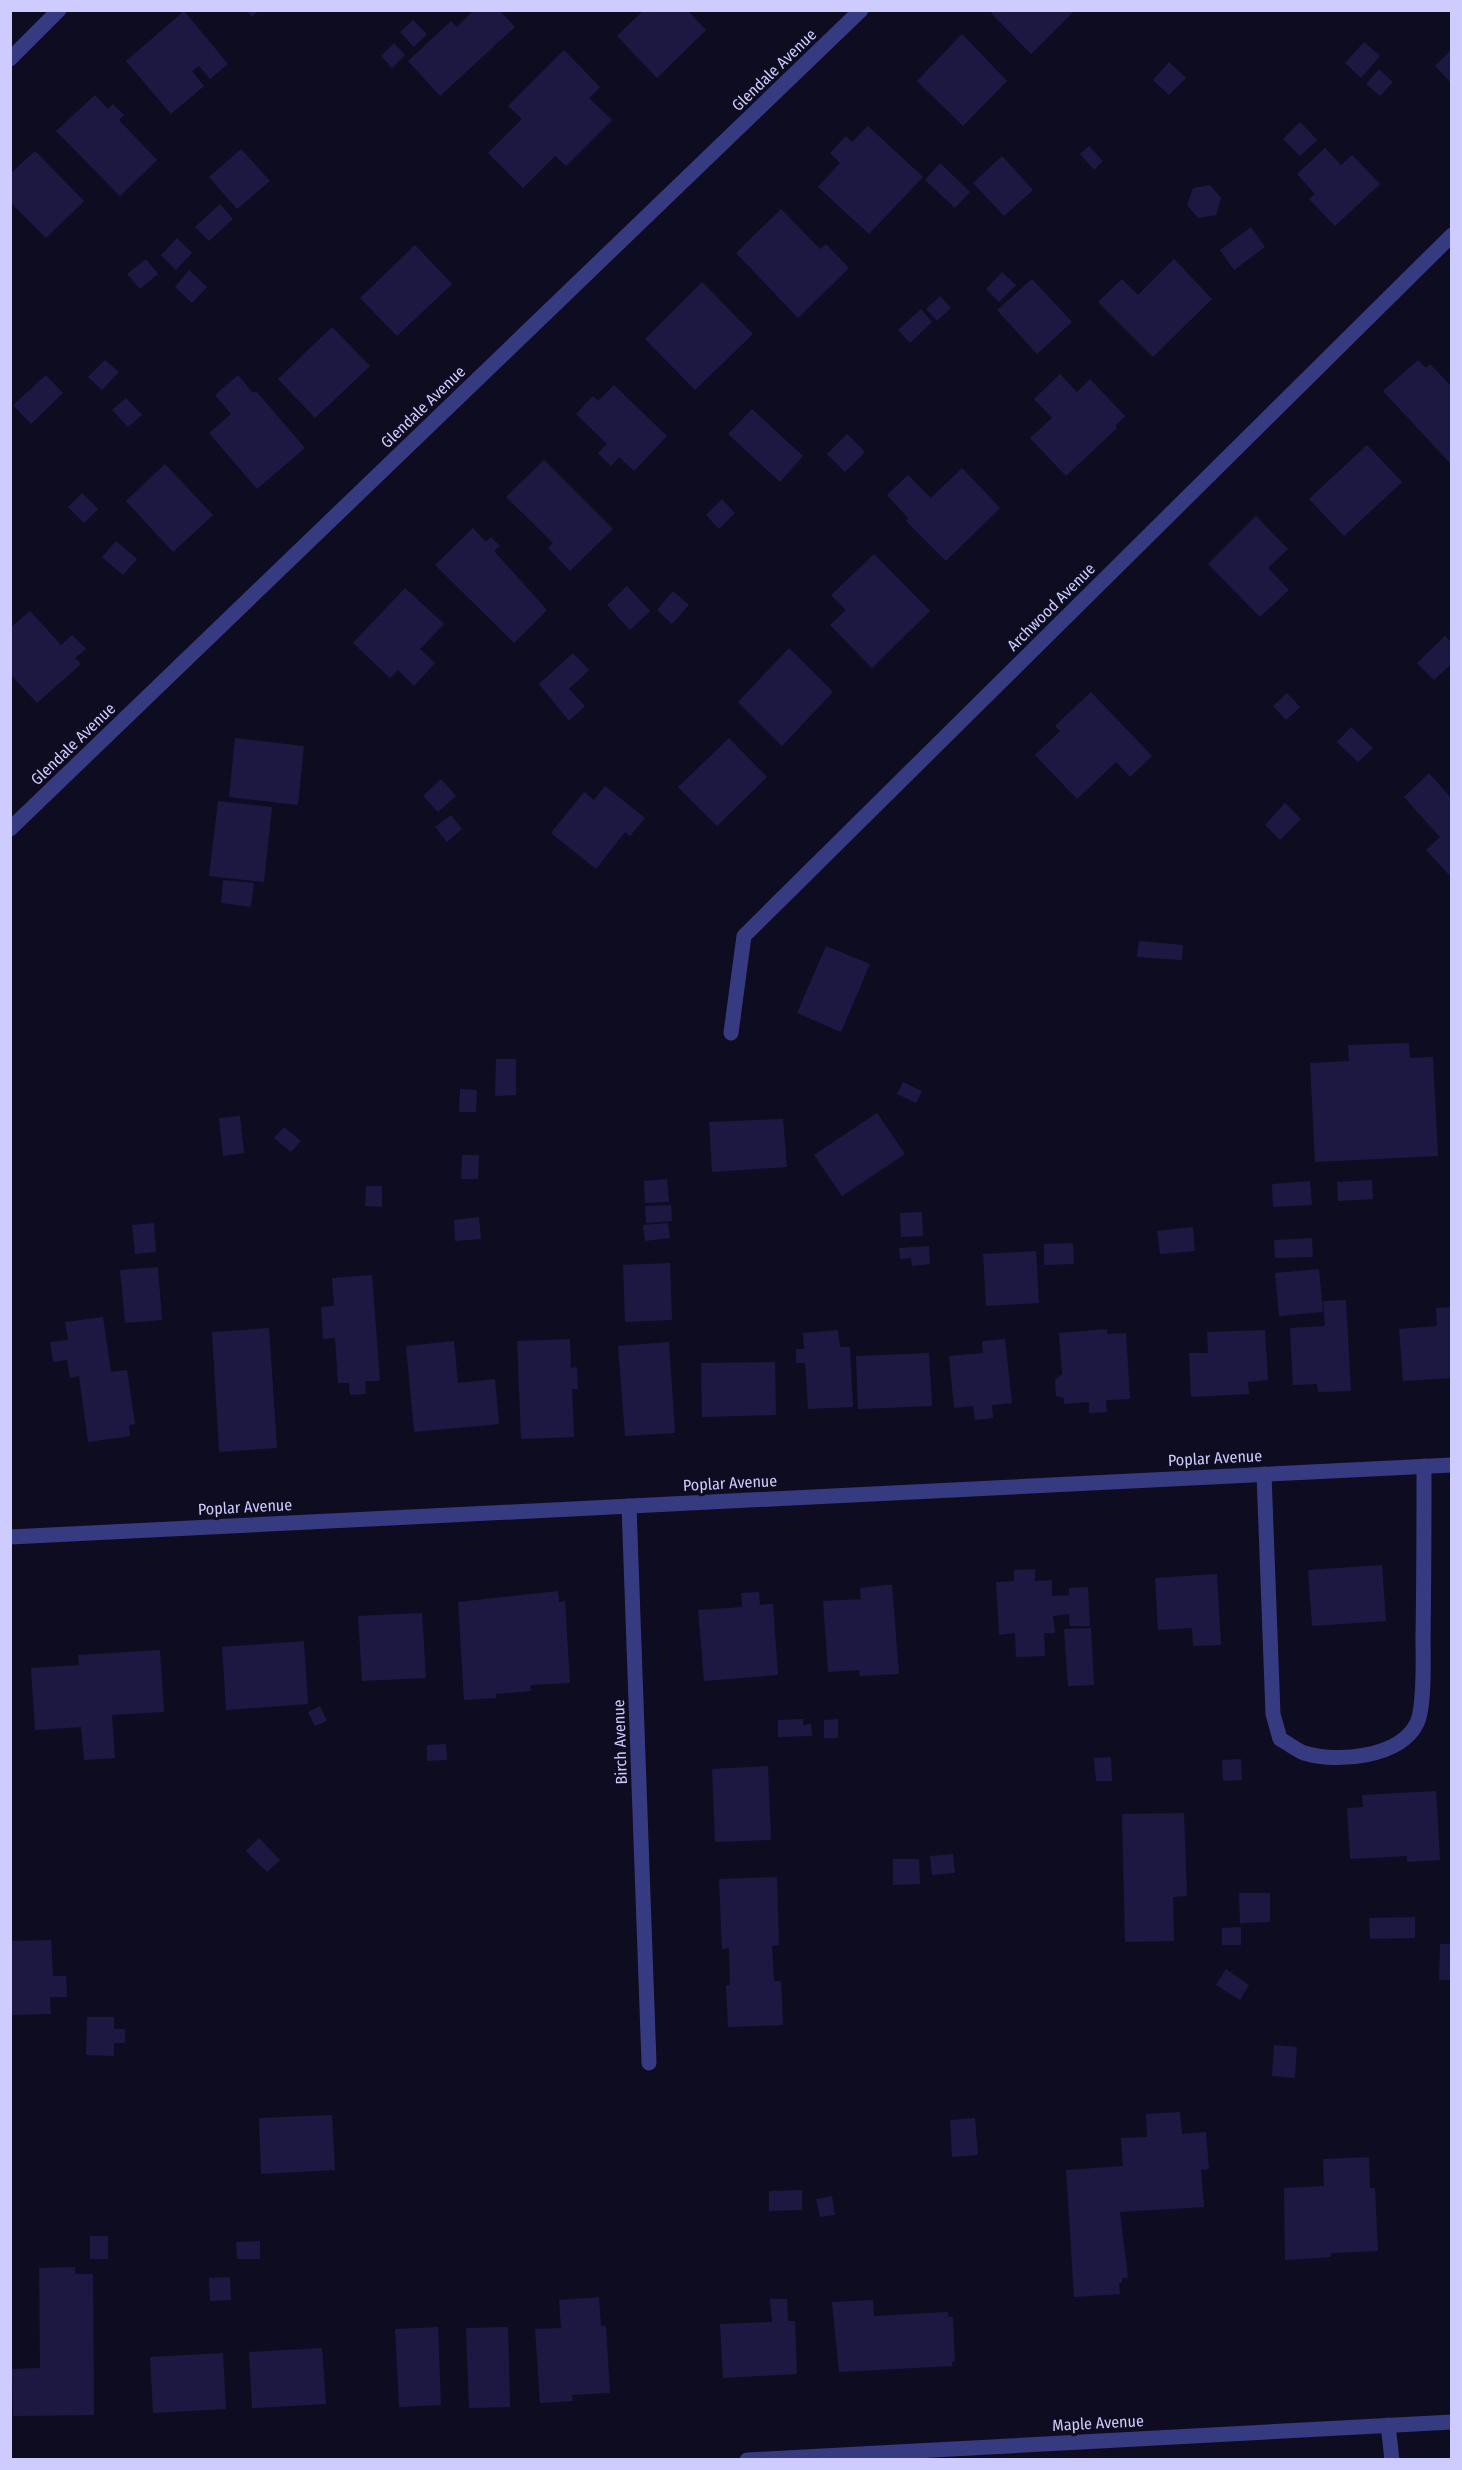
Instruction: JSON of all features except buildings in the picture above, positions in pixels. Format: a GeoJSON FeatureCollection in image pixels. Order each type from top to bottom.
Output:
{"type":"FeatureCollection","features":[{"type":"Feature","properties":{"kind":"street"},"geometry":{"type":"LineString","coordinates":[[10,58],[59,10]]}},
{"type":"Feature","properties":{"kind":"street","name":"Glendale Avenue"},"geometry":{"type":"LineString","coordinates":[[10,829],[861,10]]}},
{"type":"Feature","properties":{"kind":"street","name":"Archwood Avenue"},"geometry":{"type":"LineString","coordinates":[[731,1033],[744,936],[1452,235]]}},
{"type":"Feature","properties":{"kind":"street","name":"Poplar Avenue"},"geometry":{"type":"LineString","coordinates":[[10,1537],[1452,1465]]}},
{"type":"Feature","properties":{"kind":"street"},"geometry":{"type":"LineString","coordinates":[[1264,1474],[1273,1714],[1280,1739],[1302,1753],[1325,1757],[1353,1757],[1377,1753],[1399,1742],[1416,1724],[1423,1681],[1424,1466]]}},
{"type":"Feature","properties":{"kind":"street","name":"Birch Avenue"},"geometry":{"type":"LineString","coordinates":[[629,1506],[649,2062]]}},
{"type":"Feature","properties":{"kind":"street","name":"Maple Avenue"},"geometry":{"type":"LineString","coordinates":[[747,2460],[901,2456],[1452,2422]]}},
{"type":"Feature","properties":{"kind":"street"},"geometry":{"type":"LineString","coordinates":[[1388,2425],[1392,2460]]}}]}
